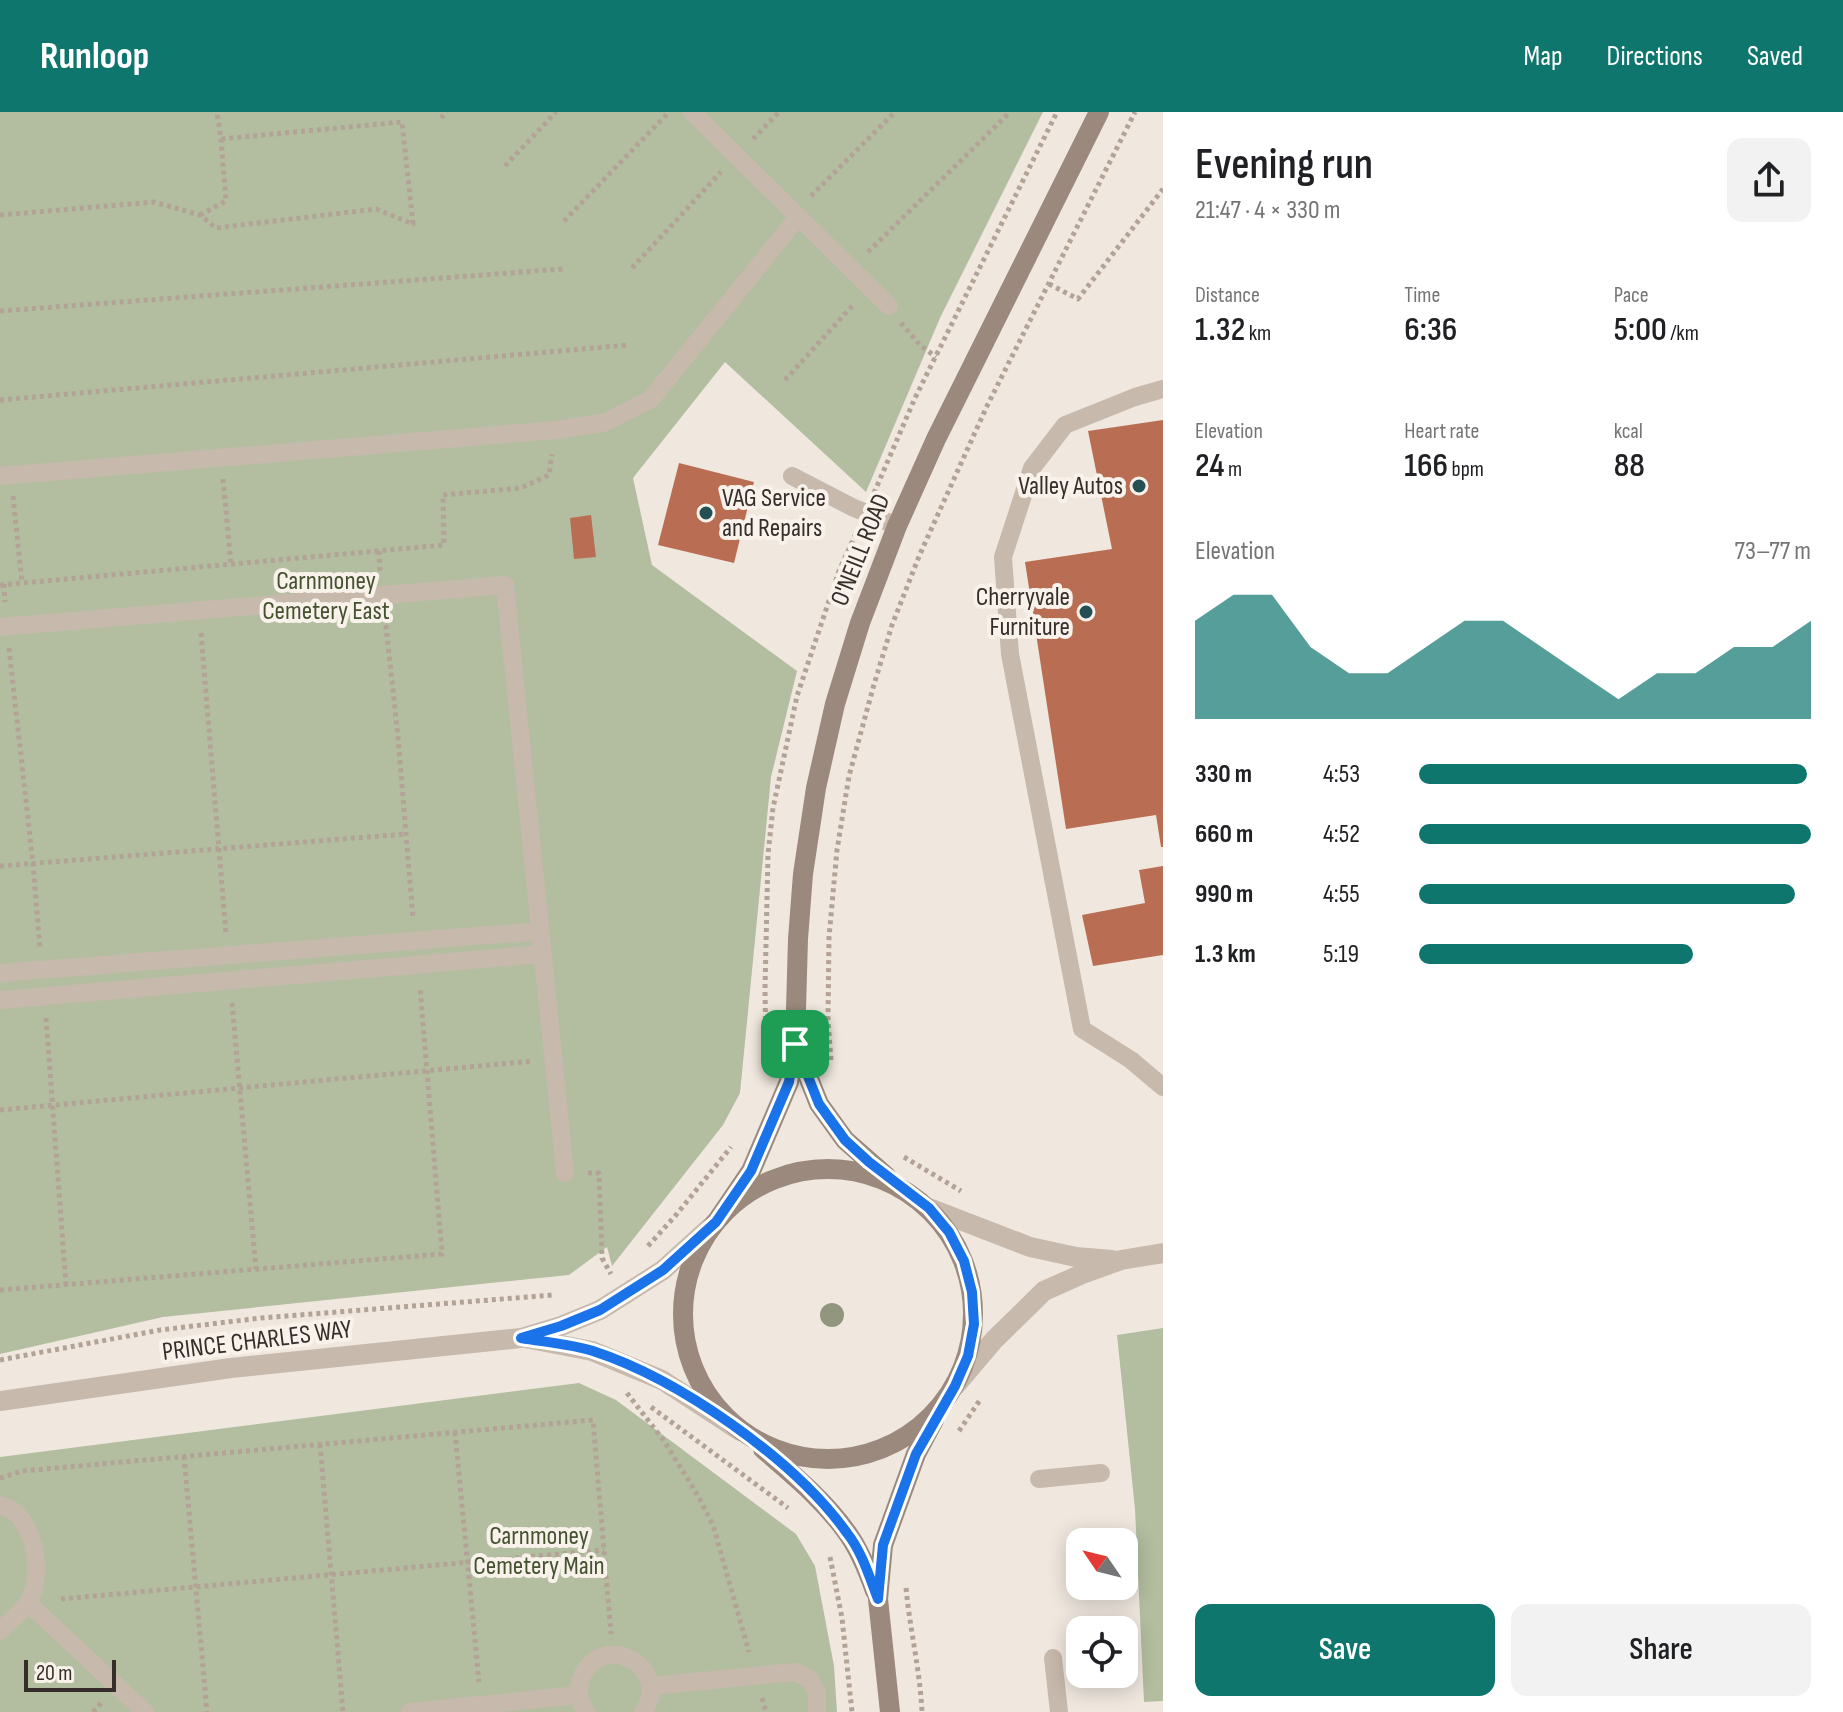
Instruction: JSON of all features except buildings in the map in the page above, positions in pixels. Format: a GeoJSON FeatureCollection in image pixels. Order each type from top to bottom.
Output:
{"type":"FeatureCollection","features":[{"type":"Feature","properties":{"kind":"main road","name":"O'NEILL ROAD"},"geometry":{"type":"LineString","coordinates":[[742,1432],[716,1408],[698,1379],[687,1348],[683,1314],[686,1281],[698,1250],[751,1171],[789,1082],[795,1044],[803,874],[816,788],[835,704],[855,636],[897,526],[972,364],[1099,112]]}},
{"type":"Feature","properties":{"kind":"main road","name":"O'NEILL ROAD"},"geometry":{"type":"LineString","coordinates":[[795,1044],[819,1104],[845,1140],[898,1186]]}},
{"type":"Feature","properties":{"kind":"main road"},"geometry":{"type":"LineString","coordinates":[[718,1220],[744,1196],[772,1180],[803,1171],[835,1169],[868,1174],[898,1186],[929,1208],[949,1232],[964,1261],[972,1292],[974,1324],[968,1356],[916,1454],[883,1545],[878,1599],[890,1712]]}},
{"type":"Feature","properties":{"kind":"main road"},"geometry":{"type":"LineString","coordinates":[[742,1432],[772,1449],[803,1458],[835,1460],[866,1455],[896,1443],[922,1426],[950,1394]]}},
{"type":"Feature","properties":{"kind":"main road"},"geometry":{"type":"LineString","coordinates":[[742,1432],[806,1486],[848,1533],[863,1560],[878,1599]]}},
{"type":"Feature","properties":{"kind":"street"},"geometry":{"type":"LineString","coordinates":[[929,1208],[1030,1247],[1076,1257],[1121,1260]]}},
{"type":"Feature","properties":{"kind":"street","name":"PRINCE CHARLES WAY"},"geometry":{"type":"LineString","coordinates":[[0,1401],[231,1368],[521,1338],[600,1310],[663,1270],[718,1220]]}},
{"type":"Feature","properties":{"kind":"street"},"geometry":{"type":"LineString","coordinates":[[950,1394],[994,1340],[1044,1291],[1121,1260],[1163,1253]]}},
{"type":"Feature","properties":{"kind":"street","name":"PRINCE CHARLES WAY"},"geometry":{"type":"LineString","coordinates":[[521,1338],[592,1351],[662,1380],[742,1432]]}},
{"type":"Feature","properties":{"kind":"lane"},"geometry":{"type":"LineString","coordinates":[[692,112],[889,306]]}},
{"type":"Feature","properties":{"kind":"lane"},"geometry":{"type":"LineString","coordinates":[[6,475],[556,430],[606,422],[651,399],[796,215]]}},
{"type":"Feature","properties":{"kind":"lane"},"geometry":{"type":"LineString","coordinates":[[1163,389],[1065,425],[1032,468],[1003,557],[1010,654],[1082,1029],[1131,1060],[1163,1087]]}},
{"type":"Feature","properties":{"kind":"lane"},"geometry":{"type":"LineString","coordinates":[[792,476],[897,526]]}},
{"type":"Feature","properties":{"kind":"lane"},"geometry":{"type":"LineString","coordinates":[[3,627],[505,585],[565,1173]]}},
{"type":"Feature","properties":{"kind":"lane"},"geometry":{"type":"LineString","coordinates":[[0,973],[540,931]]}},
{"type":"Feature","properties":{"kind":"lane"},"geometry":{"type":"LineString","coordinates":[[0,1000],[542,954]]}},
{"type":"Feature","properties":{"kind":"lane"},"geometry":{"type":"LineString","coordinates":[[1039,1479],[1101,1473]]}},
{"type":"Feature","properties":{"kind":"lane"},"geometry":{"type":"LineString","coordinates":[[0,1505],[14,1511],[27,1529],[35,1553],[37,1576],[28,1603],[0,1631]]}},
{"type":"Feature","properties":{"kind":"lane"},"geometry":{"type":"LineString","coordinates":[[28,1603],[145,1712]]}},
{"type":"Feature","properties":{"kind":"lane"},"geometry":{"type":"LineString","coordinates":[[410,1712],[481,1705],[583,1704],[579,1683],[584,1671],[593,1662],[613,1655],[629,1657],[647,1674],[651,1686],[650,1697],[643,1712]]}},
{"type":"Feature","properties":{"kind":"lane"},"geometry":{"type":"LineString","coordinates":[[1053,1658],[1059,1712]]}},
{"type":"Feature","properties":{"kind":"lane"},"geometry":{"type":"LineString","coordinates":[[651,1686],[795,1672],[810,1679],[817,1693],[817,1712]]}},
{"type":"Feature","properties":{"kind":"path"},"geometry":{"type":"LineString","coordinates":[[200,215],[226,201],[217,112]]}},
{"type":"Feature","properties":{"kind":"path"},"geometry":{"type":"LineString","coordinates":[[441,118],[447,112]]}},
{"type":"Feature","properties":{"kind":"path"},"geometry":{"type":"LineString","coordinates":[[505,166],[556,112]]}},
{"type":"Feature","properties":{"kind":"path"},"geometry":{"type":"LineString","coordinates":[[564,221],[668,112]]}},
{"type":"Feature","properties":{"kind":"path"},"geometry":{"type":"LineString","coordinates":[[632,268],[779,112]]}},
{"type":"Feature","properties":{"kind":"path"},"geometry":{"type":"LineString","coordinates":[[796,215],[895,112]]}},
{"type":"Feature","properties":{"kind":"path"},"geometry":{"type":"LineString","coordinates":[[851,269],[1010,112]]}},
{"type":"Feature","properties":{"kind":"path"},"geometry":{"type":"LineString","coordinates":[[831,1067],[829,937],[837,850],[849,776],[892,625],[920,554],[987,406],[1135,112]]}},
{"type":"Feature","properties":{"kind":"path"},"geometry":{"type":"LineString","coordinates":[[0,215],[154,202],[200,215],[216,228],[376,209],[413,224],[402,122],[221,139]]}},
{"type":"Feature","properties":{"kind":"path"},"geometry":{"type":"LineString","coordinates":[[1049,284],[1078,299],[1163,189]]}},
{"type":"Feature","properties":{"kind":"path"},"geometry":{"type":"LineString","coordinates":[[0,311],[563,269]]}},
{"type":"Feature","properties":{"kind":"path"},"geometry":{"type":"LineString","coordinates":[[785,380],[869,287]]}},
{"type":"Feature","properties":{"kind":"path"},"geometry":{"type":"LineString","coordinates":[[889,306],[912,336],[936,357]]}},
{"type":"Feature","properties":{"kind":"path"},"geometry":{"type":"LineString","coordinates":[[0,400],[628,345]]}},
{"type":"Feature","properties":{"kind":"path"},"geometry":{"type":"LineString","coordinates":[[42,970],[33,864],[3,627],[2,584],[444,545],[443,495],[521,488],[549,475],[556,430]]}},
{"type":"Feature","properties":{"kind":"path"},"geometry":{"type":"LineString","coordinates":[[221,458],[231,564]]}},
{"type":"Feature","properties":{"kind":"path"},"geometry":{"type":"LineString","coordinates":[[6,475],[22,583]]}},
{"type":"Feature","properties":{"kind":"path"},"geometry":{"type":"LineString","coordinates":[[382,595],[398,737],[415,941]]}},
{"type":"Feature","properties":{"kind":"path"},"geometry":{"type":"LineString","coordinates":[[0,866],[406,834]]}},
{"type":"Feature","properties":{"kind":"path"},"geometry":{"type":"LineString","coordinates":[[0,1290],[442,1254],[418,964]]}},
{"type":"Feature","properties":{"kind":"path"},"geometry":{"type":"LineString","coordinates":[[765,990],[766,1059]]}},
{"type":"Feature","properties":{"kind":"path"},"geometry":{"type":"LineString","coordinates":[[44,996],[66,1285]]}},
{"type":"Feature","properties":{"kind":"path"},"geometry":{"type":"LineString","coordinates":[[0,1110],[553,1059]]}},
{"type":"Feature","properties":{"kind":"path"},"geometry":{"type":"LineString","coordinates":[[644,1250],[685,1205],[736,1138]]}},
{"type":"Feature","properties":{"kind":"path"},"geometry":{"type":"LineString","coordinates":[[893,1150],[967,1195]]}},
{"type":"Feature","properties":{"kind":"path"},"geometry":{"type":"LineString","coordinates":[[565,1173],[599,1173],[602,1258],[612,1277],[623,1268]]}},
{"type":"Feature","properties":{"kind":"path"},"geometry":{"type":"LineString","coordinates":[[0,1360],[174,1328],[261,1318],[553,1295]]}},
{"type":"Feature","properties":{"kind":"path"},"geometry":{"type":"LineString","coordinates":[[750,1657],[713,1525],[664,1441],[621,1385],[795,1514]]}},
{"type":"Feature","properties":{"kind":"path"},"geometry":{"type":"LineString","coordinates":[[954,1438],[987,1390]]}},
{"type":"Feature","properties":{"kind":"path"},"geometry":{"type":"LineString","coordinates":[[0,1478],[22,1471],[593,1420],[613,1655]]}},
{"type":"Feature","properties":{"kind":"path"},"geometry":{"type":"LineString","coordinates":[[455,1432],[481,1705]]}},
{"type":"Feature","properties":{"kind":"path"},"geometry":{"type":"LineString","coordinates":[[320,1444],[343,1712]]}},
{"type":"Feature","properties":{"kind":"path"},"geometry":{"type":"LineString","coordinates":[[184,1456],[207,1712]]}},
{"type":"Feature","properties":{"kind":"path"},"geometry":{"type":"LineString","coordinates":[[824,1546],[832,1559],[842,1618],[852,1712]]}},
{"type":"Feature","properties":{"kind":"path"},"geometry":{"type":"LineString","coordinates":[[28,1603],[604,1550]]}},
{"type":"Feature","properties":{"kind":"path"},"geometry":{"type":"LineString","coordinates":[[906,1580],[922,1712]]}},
{"type":"Feature","properties":{"kind":"green space","name":"Carnmoney Cemetery East"},"geometry":{"type":"Polygon","coordinates":[[[0,112],[1043,112],[940,318],[866,492],[725,362],[633,478],[652,565],[797,671],[771,777],[740,1093],[723,1125],[612,1266],[607,1247],[569,1275],[163,1317],[0,1354],[0,112]]]}},
{"type":"Feature","properties":{"kind":"green space"},"geometry":{"type":"Polygon","coordinates":[[[1163,1328],[1163,1701],[1144,1702],[1138,1528],[1117,1335],[1163,1328]]]}},
{"type":"Feature","properties":{"kind":"green space","name":"Carnmoney Cemetery Main"},"geometry":{"type":"Polygon","coordinates":[[[579,1383],[616,1400],[796,1534],[815,1566],[834,1666],[837,1712],[0,1712],[0,1457],[579,1383]]]}},
{"type":"Feature","properties":{"kind":"place","name":"Valley Autos"},"geometry":{"type":"Point","coordinates":[1139,486]}},
{"type":"Feature","properties":{"kind":"place","name":"VAG Service and Repairs"},"geometry":{"type":"Point","coordinates":[706,513]}},
{"type":"Feature","properties":{"kind":"place","name":"Cherryvale Furniture"},"geometry":{"type":"Point","coordinates":[1086,612]}},
{"type":"Feature","properties":{"kind":"route"},"geometry":{"type":"LineString","coordinates":[[795,1044],[819,1104],[845,1140],[898,1186],[929,1208],[949,1232],[964,1261],[972,1292],[974,1324],[968,1356],[955,1386],[916,1454],[883,1545],[878,1599],[863,1560],[848,1533],[806,1486],[745,1434],[662,1380],[592,1351],[521,1338],[600,1310],[663,1270],[716,1222],[751,1171],[789,1082],[795,1044]]}}]}
